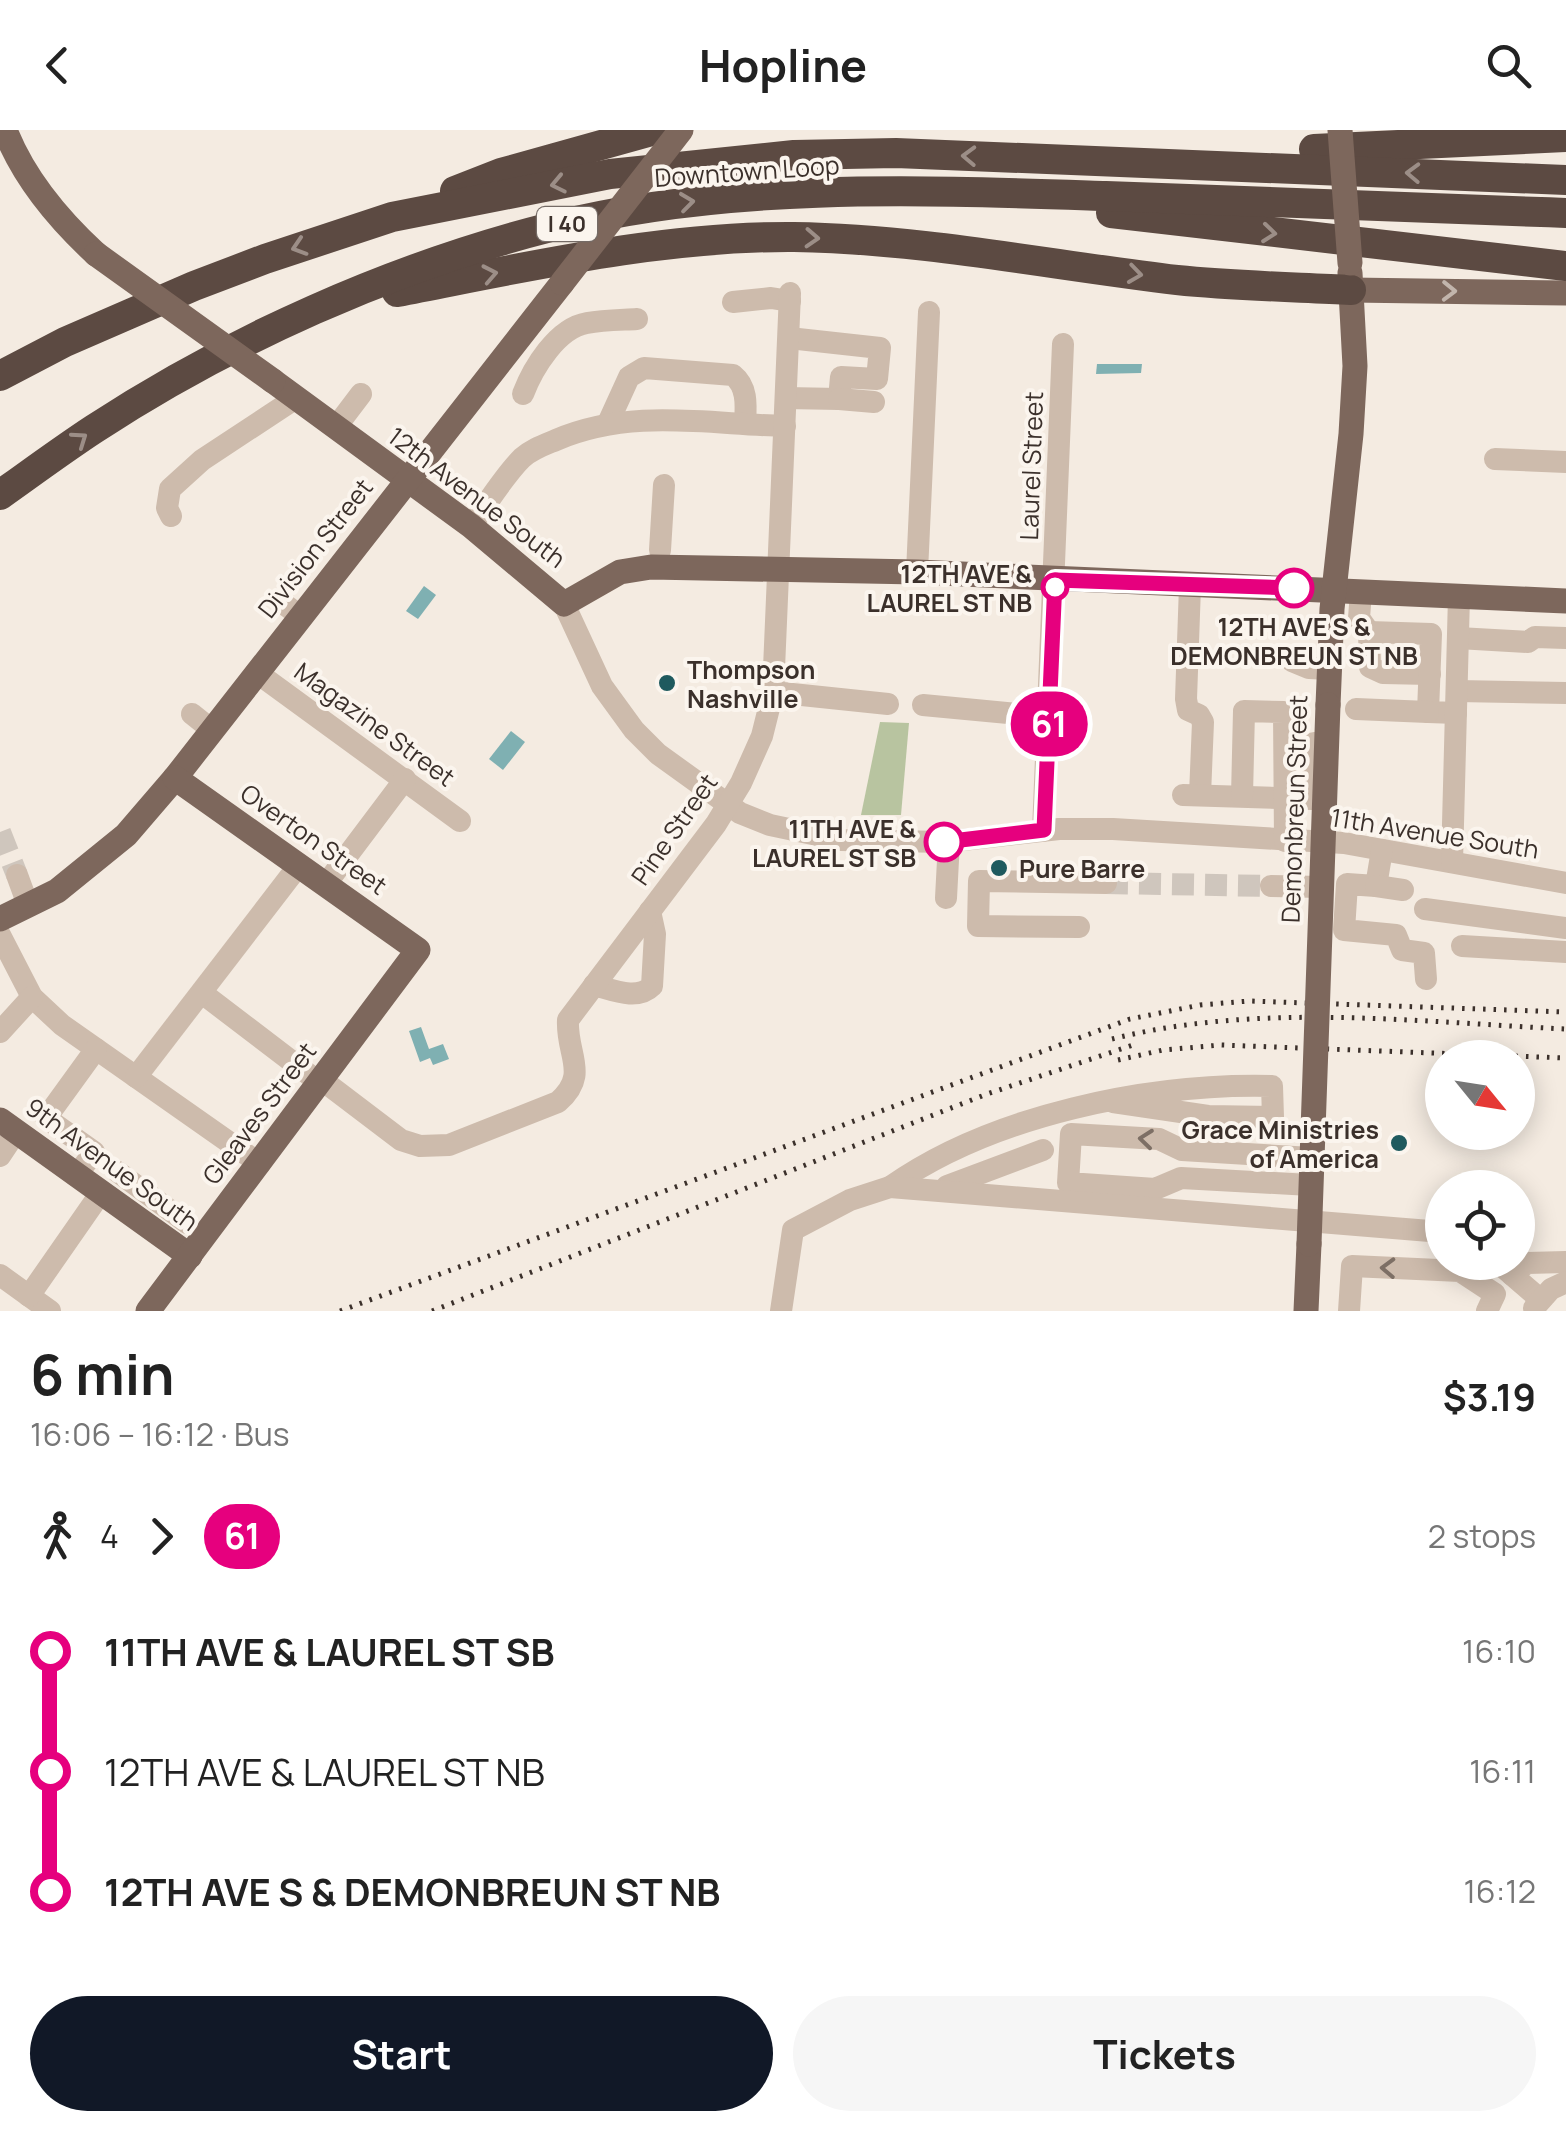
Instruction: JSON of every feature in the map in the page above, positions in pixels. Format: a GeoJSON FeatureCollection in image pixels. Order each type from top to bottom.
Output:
{"type":"FeatureCollection","features":[{"type":"Feature","properties":{"kind":"highway"},"geometry":{"type":"LineString","coordinates":[[392,218],[501,172],[655,130]]}},
{"type":"Feature","properties":{"kind":"highway"},"geometry":{"type":"LineString","coordinates":[[1067,160],[1566,137]]}},
{"type":"Feature","properties":{"kind":"highway","name":"Downtown Loop"},"geometry":{"type":"LineString","coordinates":[[0,376],[66,342],[265,258],[392,218],[610,174],[794,155],[896,154],[1566,177]]}},
{"type":"Feature","properties":{"kind":"highway"},"geometry":{"type":"LineString","coordinates":[[964,191],[1167,222],[1566,266]]}},
{"type":"Feature","properties":{"kind":"highway","name":"Downtown Loop"},"geometry":{"type":"LineString","coordinates":[[0,495],[96,428],[154,394],[325,306],[441,260],[552,227],[688,201],[964,191],[1566,213]]}},
{"type":"Feature","properties":{"kind":"highway"},"geometry":{"type":"LineString","coordinates":[[1440,208],[1566,224]]}},
{"type":"Feature","properties":{"kind":"highway"},"geometry":{"type":"LineString","coordinates":[[325,306],[650,248],[792,237],[908,243],[1180,280],[1350,277]]}},
{"type":"Feature","properties":{"kind":"main road","name":"12th Avenue South"},"geometry":{"type":"LineString","coordinates":[[5,130],[15,156],[40,192],[67,227],[96,254],[407,478],[564,604],[620,572],[651,567],[917,572],[1190,586],[1293,598],[1334,589],[1566,600]]}},
{"type":"Feature","properties":{"kind":"main road","name":"Division Street"},"geometry":{"type":"LineString","coordinates":[[0,919],[57,890],[126,835],[175,778],[202,722],[256,672],[290,609],[407,478],[681,130]]}},
{"type":"Feature","properties":{"kind":"main road","name":"Demonbreun Street"},"geometry":{"type":"LineString","coordinates":[[1306,1311],[1334,589],[1355,366],[1340,130]]}},
{"type":"Feature","properties":{"kind":"main road"},"geometry":{"type":"LineString","coordinates":[[1350,277],[1566,293]]}},
{"type":"Feature","properties":{"kind":"main road","name":"Overton Street"},"geometry":{"type":"LineString","coordinates":[[175,778],[418,950]]}},
{"type":"Feature","properties":{"kind":"main road","name":"Gleaves Street"},"geometry":{"type":"LineString","coordinates":[[148,1311],[418,950]]}},
{"type":"Feature","properties":{"kind":"main road","name":"9th Avenue South"},"geometry":{"type":"LineString","coordinates":[[8,1126],[190,1256]]}},
{"type":"Feature","properties":{"kind":"street","name":"Pine Street"},"geometry":{"type":"LineString","coordinates":[[321,1081],[401,1140],[420,1146],[448,1145],[558,1102],[571,1090],[576,1064],[568,1020],[728,804],[762,736],[773,692],[790,338],[790,297],[732,302]]}},
{"type":"Feature","properties":{"kind":"street"},"geometry":{"type":"LineString","coordinates":[[917,572],[929,312]]}},
{"type":"Feature","properties":{"kind":"street"},"geometry":{"type":"LineString","coordinates":[[523,394],[535,367],[568,330],[586,323],[636,319]]}},
{"type":"Feature","properties":{"kind":"street"},"geometry":{"type":"LineString","coordinates":[[790,338],[880,348],[878,379],[841,376],[839,399]]}},
{"type":"Feature","properties":{"kind":"street","name":"Laurel Street"},"geometry":{"type":"LineString","coordinates":[[1044,830],[1063,344]]}},
{"type":"Feature","properties":{"kind":"street"},"geometry":{"type":"LineString","coordinates":[[608,422],[629,377],[644,368],[734,375],[742,381],[745,424]]}},
{"type":"Feature","properties":{"kind":"street"},"geometry":{"type":"LineString","coordinates":[[336,427],[361,394]]}},
{"type":"Feature","properties":{"kind":"street"},"geometry":{"type":"LineString","coordinates":[[171,516],[167,508],[170,489],[296,398]]}},
{"type":"Feature","properties":{"kind":"street"},"geometry":{"type":"LineString","coordinates":[[786,398],[874,402]]}},
{"type":"Feature","properties":{"kind":"street"},"geometry":{"type":"LineString","coordinates":[[471,526],[527,454],[575,432],[608,422],[645,419],[785,426]]}},
{"type":"Feature","properties":{"kind":"street"},"geometry":{"type":"LineString","coordinates":[[1496,459],[1566,462]]}},
{"type":"Feature","properties":{"kind":"street"},"geometry":{"type":"LineString","coordinates":[[660,550],[664,485]]}},
{"type":"Feature","properties":{"kind":"street"},"geometry":{"type":"LineString","coordinates":[[1181,832],[1202,722],[1188,710],[1186,699],[1190,586]]}},
{"type":"Feature","properties":{"kind":"street"},"geometry":{"type":"LineString","coordinates":[[1361,592],[1359,618],[1369,632],[1368,663],[1374,670],[1430,674]]}},
{"type":"Feature","properties":{"kind":"street"},"geometry":{"type":"LineString","coordinates":[[1452,862],[1459,596]]}},
{"type":"Feature","properties":{"kind":"street","name":"11th Avenue South"},"geometry":{"type":"LineString","coordinates":[[564,604],[602,686],[634,730],[658,754],[740,814],[770,825],[841,840],[950,841],[1044,830],[1181,832],[1344,843],[1566,883]]}},
{"type":"Feature","properties":{"kind":"street"},"geometry":{"type":"LineString","coordinates":[[1369,632],[1431,634],[1428,712]]}},
{"type":"Feature","properties":{"kind":"street"},"geometry":{"type":"LineString","coordinates":[[1458,638],[1528,642],[1535,637],[1566,638]]}},
{"type":"Feature","properties":{"kind":"street"},"geometry":{"type":"LineString","coordinates":[[1292,661],[1309,668],[1330,669]]}},
{"type":"Feature","properties":{"kind":"street","name":"Magazine Street"},"geometry":{"type":"LineString","coordinates":[[256,672],[460,821]]}},
{"type":"Feature","properties":{"kind":"street"},"geometry":{"type":"LineString","coordinates":[[773,692],[888,704]]}},
{"type":"Feature","properties":{"kind":"street"},"geometry":{"type":"LineString","coordinates":[[1356,709],[1428,712],[1456,702],[1566,693]]}},
{"type":"Feature","properties":{"kind":"street"},"geometry":{"type":"LineString","coordinates":[[923,705],[1049,717]]}},
{"type":"Feature","properties":{"kind":"street"},"geometry":{"type":"LineString","coordinates":[[1242,796],[1244,710],[1284,712],[1285,840]]}},
{"type":"Feature","properties":{"kind":"street"},"geometry":{"type":"LineString","coordinates":[[1189,792],[1312,800],[1314,743]]}},
{"type":"Feature","properties":{"kind":"street"},"geometry":{"type":"LineString","coordinates":[[326,884],[405,780]]}},
{"type":"Feature","properties":{"kind":"street"},"geometry":{"type":"LineString","coordinates":[[946,898],[950,841]]}},
{"type":"Feature","properties":{"kind":"street"},"geometry":{"type":"LineString","coordinates":[[1376,886],[1382,850]]}},
{"type":"Feature","properties":{"kind":"street"},"geometry":{"type":"LineString","coordinates":[[136,1077],[299,865]]}},
{"type":"Feature","properties":{"kind":"street"},"geometry":{"type":"LineString","coordinates":[[18,875],[28,905]]}},
{"type":"Feature","properties":{"kind":"street"},"geometry":{"type":"LineString","coordinates":[[1079,927],[978,926],[980,880],[1106,883]]}},
{"type":"Feature","properties":{"kind":"street"},"geometry":{"type":"LineString","coordinates":[[1403,890],[1347,884],[1344,930],[1396,935],[1402,950],[1424,954],[1426,980]]}},
{"type":"Feature","properties":{"kind":"street"},"geometry":{"type":"LineString","coordinates":[[1271,886],[1322,887]]}},
{"type":"Feature","properties":{"kind":"street"},"geometry":{"type":"LineString","coordinates":[[1425,909],[1566,928]]}},
{"type":"Feature","properties":{"kind":"street"},"geometry":{"type":"LineString","coordinates":[[594,984],[636,994],[652,986],[655,934],[650,911]]}},
{"type":"Feature","properties":{"kind":"street"},"geometry":{"type":"LineString","coordinates":[[0,936],[32,997],[62,1025],[260,1164]]}},
{"type":"Feature","properties":{"kind":"street"},"geometry":{"type":"LineString","coordinates":[[1462,946],[1566,952]]}},
{"type":"Feature","properties":{"kind":"street"},"geometry":{"type":"LineString","coordinates":[[202,993],[321,1081]]}},
{"type":"Feature","properties":{"kind":"street"},"geometry":{"type":"LineString","coordinates":[[0,1032],[32,997]]}},
{"type":"Feature","properties":{"kind":"street"},"geometry":{"type":"LineString","coordinates":[[76,1176],[94,1152],[46,1118],[96,1049]]}},
{"type":"Feature","properties":{"kind":"street"},"geometry":{"type":"LineString","coordinates":[[781,1311],[793,1230],[850,1200],[890,1187],[924,1163],[1049,1113],[1113,1102],[1224,1085],[1272,1086],[1273,1117],[1222,1116],[1113,1102]]}},
{"type":"Feature","properties":{"kind":"street"},"geometry":{"type":"LineString","coordinates":[[1222,1116],[1224,1085]]}},
{"type":"Feature","properties":{"kind":"street"},"geometry":{"type":"LineString","coordinates":[[0,1173],[5,1166],[0,1159],[8,1126]]}},
{"type":"Feature","properties":{"kind":"street"},"geometry":{"type":"LineString","coordinates":[[1310,1184],[1181,1178],[1156,1188],[1068,1183],[1072,1134],[1159,1140],[1182,1150],[1311,1158]]}},
{"type":"Feature","properties":{"kind":"street"},"geometry":{"type":"LineString","coordinates":[[938,1189],[1042,1150]]}},
{"type":"Feature","properties":{"kind":"street"},"geometry":{"type":"LineString","coordinates":[[118,1172],[187,1223]]}},
{"type":"Feature","properties":{"kind":"street"},"geometry":{"type":"LineString","coordinates":[[890,1187],[1425,1231]]}},
{"type":"Feature","properties":{"kind":"street"},"geometry":{"type":"LineString","coordinates":[[128,1213],[143,1191]]}},
{"type":"Feature","properties":{"kind":"street"},"geometry":{"type":"LineString","coordinates":[[28,1296],[100,1194]]}},
{"type":"Feature","properties":{"kind":"street"},"geometry":{"type":"LineString","coordinates":[[1535,1263],[1566,1262]]}},
{"type":"Feature","properties":{"kind":"street"},"geometry":{"type":"LineString","coordinates":[[1348,1311],[1352,1266],[1460,1270],[1494,1294],[1487,1311]]}},
{"type":"Feature","properties":{"kind":"street"},"geometry":{"type":"LineString","coordinates":[[1514,1280],[1536,1305],[1566,1282]]}},
{"type":"Feature","properties":{"kind":"street"},"geometry":{"type":"LineString","coordinates":[[3,1283],[50,1311]]}},
{"type":"Feature","properties":{"kind":"green space"},"geometry":{"type":"Polygon","coordinates":[[[880,722],[909,723],[901,815],[861,815],[880,722]]]}},
{"type":"Feature","properties":{"kind":"water"},"geometry":{"type":"Polygon","coordinates":[[[1097,364],[1142,364],[1141,373],[1096,374],[1097,364]]]}},
{"type":"Feature","properties":{"kind":"water"},"geometry":{"type":"Polygon","coordinates":[[[424,586],[436,595],[418,619],[406,611],[424,586]]]}},
{"type":"Feature","properties":{"kind":"water"},"geometry":{"type":"Polygon","coordinates":[[[511,731],[525,742],[503,770],[489,759],[511,731]]]}},
{"type":"Feature","properties":{"kind":"water"},"geometry":{"type":"Polygon","coordinates":[[[421,1027],[429,1049],[443,1044],[449,1059],[433,1065],[430,1058],[420,1062],[409,1031],[421,1027]]]}},
{"type":"Feature","properties":{"kind":"tunnel"},"geometry":{"type":"LineString","coordinates":[[0,832],[17,875]]}},
{"type":"Feature","properties":{"kind":"tunnel"},"geometry":{"type":"LineString","coordinates":[[1106,883],[1271,886]]}},
{"type":"Feature","properties":{"kind":"railway"},"geometry":{"type":"LineString","coordinates":[[340,1311],[1130,1019],[1200,1005],[1249,1001],[1566,1012]]}},
{"type":"Feature","properties":{"kind":"railway"},"geometry":{"type":"LineString","coordinates":[[1112,1039],[1224,1021],[1281,1018],[1395,1019],[1566,1029]]}},
{"type":"Feature","properties":{"kind":"railway"},"geometry":{"type":"LineString","coordinates":[[432,1311],[987,1094],[1133,1045]]}},
{"type":"Feature","properties":{"kind":"railway"},"geometry":{"type":"LineString","coordinates":[[1118,1060],[1163,1050],[1221,1045],[1566,1058]]}},
{"type":"Feature","properties":{"kind":"bus line","name":"61"},"geometry":{"type":"LineString","coordinates":[[944,842],[1044,830],[1055,580],[1294,588]]}},
{"type":"Feature","properties":{"kind":"place","name":"12TH AVE & LAUREL ST NB"},"geometry":{"type":"Point","coordinates":[1055,587]}},
{"type":"Feature","properties":{"kind":"place","name":"12TH AVE S & DEMONBREUN ST NB"},"geometry":{"type":"Point","coordinates":[1294,588]}},
{"type":"Feature","properties":{"kind":"place","name":"Thompson Nashville"},"geometry":{"type":"Point","coordinates":[667,683]}},
{"type":"Feature","properties":{"kind":"place","name":"11TH AVE & LAUREL ST SB"},"geometry":{"type":"Point","coordinates":[944,842]}},
{"type":"Feature","properties":{"kind":"place","name":"Pure Barre"},"geometry":{"type":"Point","coordinates":[999,868]}},
{"type":"Feature","properties":{"kind":"place","name":"Grace Ministries of America"},"geometry":{"type":"Point","coordinates":[1399,1143]}}]}
